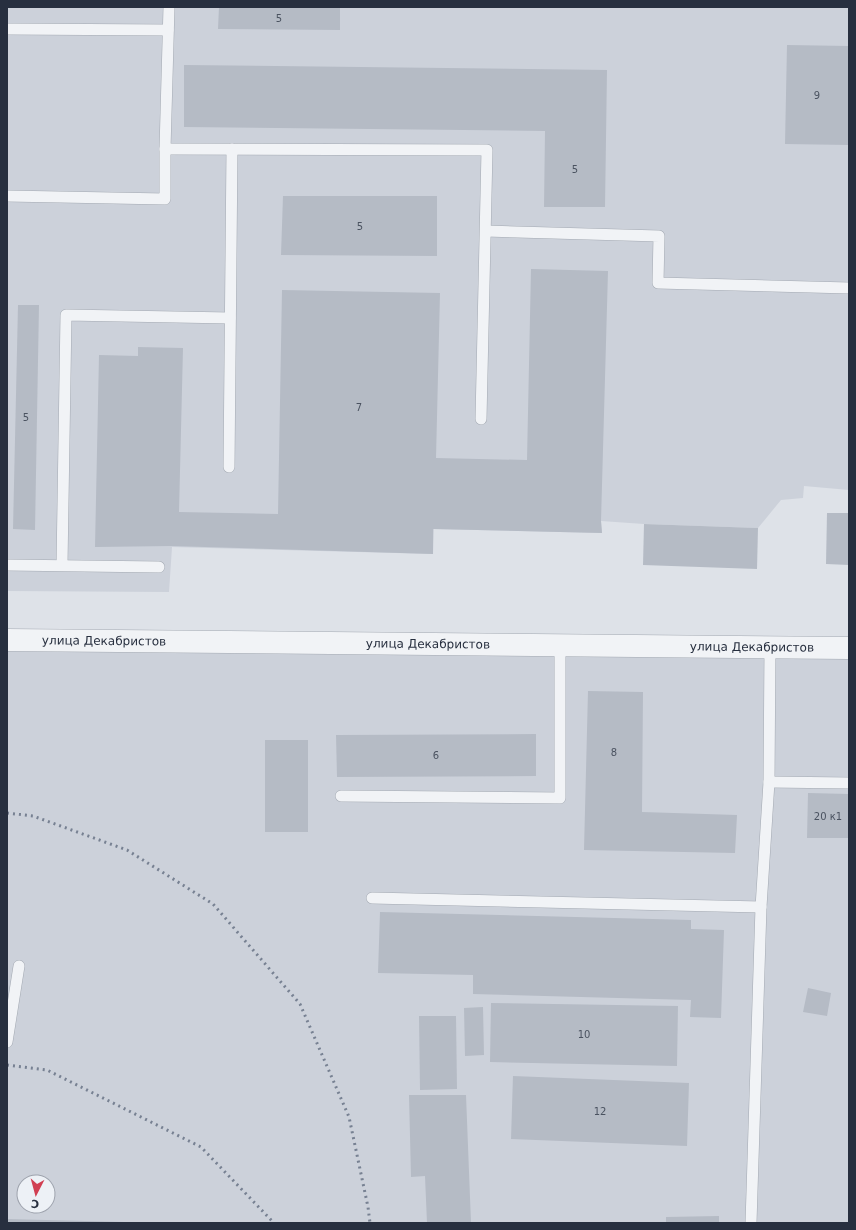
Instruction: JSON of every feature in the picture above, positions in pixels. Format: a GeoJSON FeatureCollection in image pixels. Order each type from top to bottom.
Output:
{"type":"FeatureCollection","features":[{"type":"Feature","properties":{"kind":"street","name":"улица Декабристов"},"geometry":{"type":"LineString","coordinates":[[7,640],[849,648]]}},
{"type":"Feature","properties":{"kind":"lane"},"geometry":{"type":"LineString","coordinates":[[7,196],[165,199],[169,7]]}},
{"type":"Feature","properties":{"kind":"lane"},"geometry":{"type":"LineString","coordinates":[[7,29],[168,30]]}},
{"type":"Feature","properties":{"kind":"lane"},"geometry":{"type":"LineString","coordinates":[[165,149],[487,150],[481,419]]}},
{"type":"Feature","properties":{"kind":"lane"},"geometry":{"type":"LineString","coordinates":[[229,467],[232,149]]}},
{"type":"Feature","properties":{"kind":"lane"},"geometry":{"type":"LineString","coordinates":[[486,231],[659,236],[658,283],[849,288]]}},
{"type":"Feature","properties":{"kind":"lane"},"geometry":{"type":"LineString","coordinates":[[62,566],[66,315],[230,318]]}},
{"type":"Feature","properties":{"kind":"lane"},"geometry":{"type":"LineString","coordinates":[[7,565],[159,567]]}},
{"type":"Feature","properties":{"kind":"lane"},"geometry":{"type":"LineString","coordinates":[[341,796],[560,798],[560,646]]}},
{"type":"Feature","properties":{"kind":"lane"},"geometry":{"type":"LineString","coordinates":[[751,1223],[761,907],[769,782],[770,647]]}},
{"type":"Feature","properties":{"kind":"lane"},"geometry":{"type":"LineString","coordinates":[[769,782],[849,783]]}},
{"type":"Feature","properties":{"kind":"lane"},"geometry":{"type":"LineString","coordinates":[[372,898],[761,907]]}},
{"type":"Feature","properties":{"kind":"lane"},"geometry":{"type":"LineString","coordinates":[[7,1042],[19,966]]}},
{"type":"Feature","properties":{"kind":"shaded area"},"geometry":{"type":"Polygon","coordinates":[[[7,7],[849,7],[849,490],[804,486],[803,498],[781,500],[758,528],[601,521],[602,533],[434,529],[433,554],[172,547],[169,592],[7,591],[7,7]]]}},
{"type":"Feature","properties":{"kind":"shaded area"},"geometry":{"type":"Polygon","coordinates":[[[7,651],[849,656],[849,1223],[7,1223],[7,651]]]}},
{"type":"Feature","properties":{"kind":"building"},"geometry":{"type":"Polygon","coordinates":[[[219,7],[340,7],[340,30],[218,29],[219,7]]]}},
{"type":"Feature","properties":{"kind":"building"},"geometry":{"type":"Polygon","coordinates":[[[787,45],[849,46],[849,145],[785,144],[787,45]]]}},
{"type":"Feature","properties":{"kind":"building"},"geometry":{"type":"Polygon","coordinates":[[[184,65],[607,70],[605,207],[544,207],[545,131],[184,127],[184,65]]]}},
{"type":"Feature","properties":{"kind":"building"},"geometry":{"type":"Polygon","coordinates":[[[283,196],[437,196],[437,256],[281,255],[283,196]]]}},
{"type":"Feature","properties":{"kind":"building"},"geometry":{"type":"Polygon","coordinates":[[[531,269],[608,271],[601,521],[602,533],[433,529],[433,554],[172,546],[95,547],[99,355],[138,356],[138,347],[183,348],[179,512],[278,514],[282,290],[440,293],[436,458],[527,460],[531,269]]]}},
{"type":"Feature","properties":{"kind":"building"},"geometry":{"type":"Polygon","coordinates":[[[18,305],[39,305],[35,530],[13,529],[18,305]]]}},
{"type":"Feature","properties":{"kind":"building"},"geometry":{"type":"Polygon","coordinates":[[[827,513],[849,513],[849,565],[826,564],[827,513]]]}},
{"type":"Feature","properties":{"kind":"building"},"geometry":{"type":"Polygon","coordinates":[[[644,524],[758,528],[757,569],[643,565],[644,524]]]}},
{"type":"Feature","properties":{"kind":"building"},"geometry":{"type":"Polygon","coordinates":[[[588,691],[643,692],[642,812],[737,815],[735,853],[584,850],[588,691]]]}},
{"type":"Feature","properties":{"kind":"building"},"geometry":{"type":"Polygon","coordinates":[[[536,734],[536,776],[337,777],[336,735],[536,734]]]}},
{"type":"Feature","properties":{"kind":"building"},"geometry":{"type":"Polygon","coordinates":[[[265,740],[308,740],[308,832],[265,832],[265,740]]]}},
{"type":"Feature","properties":{"kind":"building"},"geometry":{"type":"Polygon","coordinates":[[[808,793],[849,794],[849,838],[807,838],[808,793]]]}},
{"type":"Feature","properties":{"kind":"building"},"geometry":{"type":"Polygon","coordinates":[[[380,912],[691,920],[691,929],[724,930],[721,1018],[690,1017],[691,1000],[473,994],[473,975],[378,973],[380,912]]]}},
{"type":"Feature","properties":{"kind":"building"},"geometry":{"type":"Polygon","coordinates":[[[808,988],[831,993],[827,1016],[803,1012],[808,988]]]}},
{"type":"Feature","properties":{"kind":"building"},"geometry":{"type":"Polygon","coordinates":[[[491,1003],[678,1006],[677,1066],[490,1062],[491,1003]]]}},
{"type":"Feature","properties":{"kind":"building"},"geometry":{"type":"Polygon","coordinates":[[[483,1007],[484,1055],[465,1056],[464,1008],[483,1007]]]}},
{"type":"Feature","properties":{"kind":"building"},"geometry":{"type":"Polygon","coordinates":[[[419,1016],[456,1016],[457,1089],[420,1090],[419,1016]]]}},
{"type":"Feature","properties":{"kind":"building"},"geometry":{"type":"Polygon","coordinates":[[[513,1076],[689,1083],[687,1146],[511,1139],[513,1076]]]}},
{"type":"Feature","properties":{"kind":"building"},"geometry":{"type":"Polygon","coordinates":[[[409,1095],[466,1095],[471,1223],[427,1223],[425,1176],[411,1177],[409,1095]]]}},
{"type":"Feature","properties":{"kind":"building"},"geometry":{"type":"Polygon","coordinates":[[[719,1216],[719,1223],[666,1223],[666,1217],[719,1216]]]}},
{"type":"Feature","properties":{"kind":"building"},"geometry":{"type":"Polygon","coordinates":[[[7,1219],[124,1222],[124,1223],[7,1223],[7,1219]]]}},
{"type":"Feature","properties":{"kind":"railway"},"geometry":{"type":"LineString","coordinates":[[7,813],[33,816],[127,850],[213,904],[300,1004],[349,1117],[370,1223]]}},
{"type":"Feature","properties":{"kind":"railway"},"geometry":{"type":"LineString","coordinates":[[7,1065],[47,1070],[201,1147],[274,1223]]}}]}
